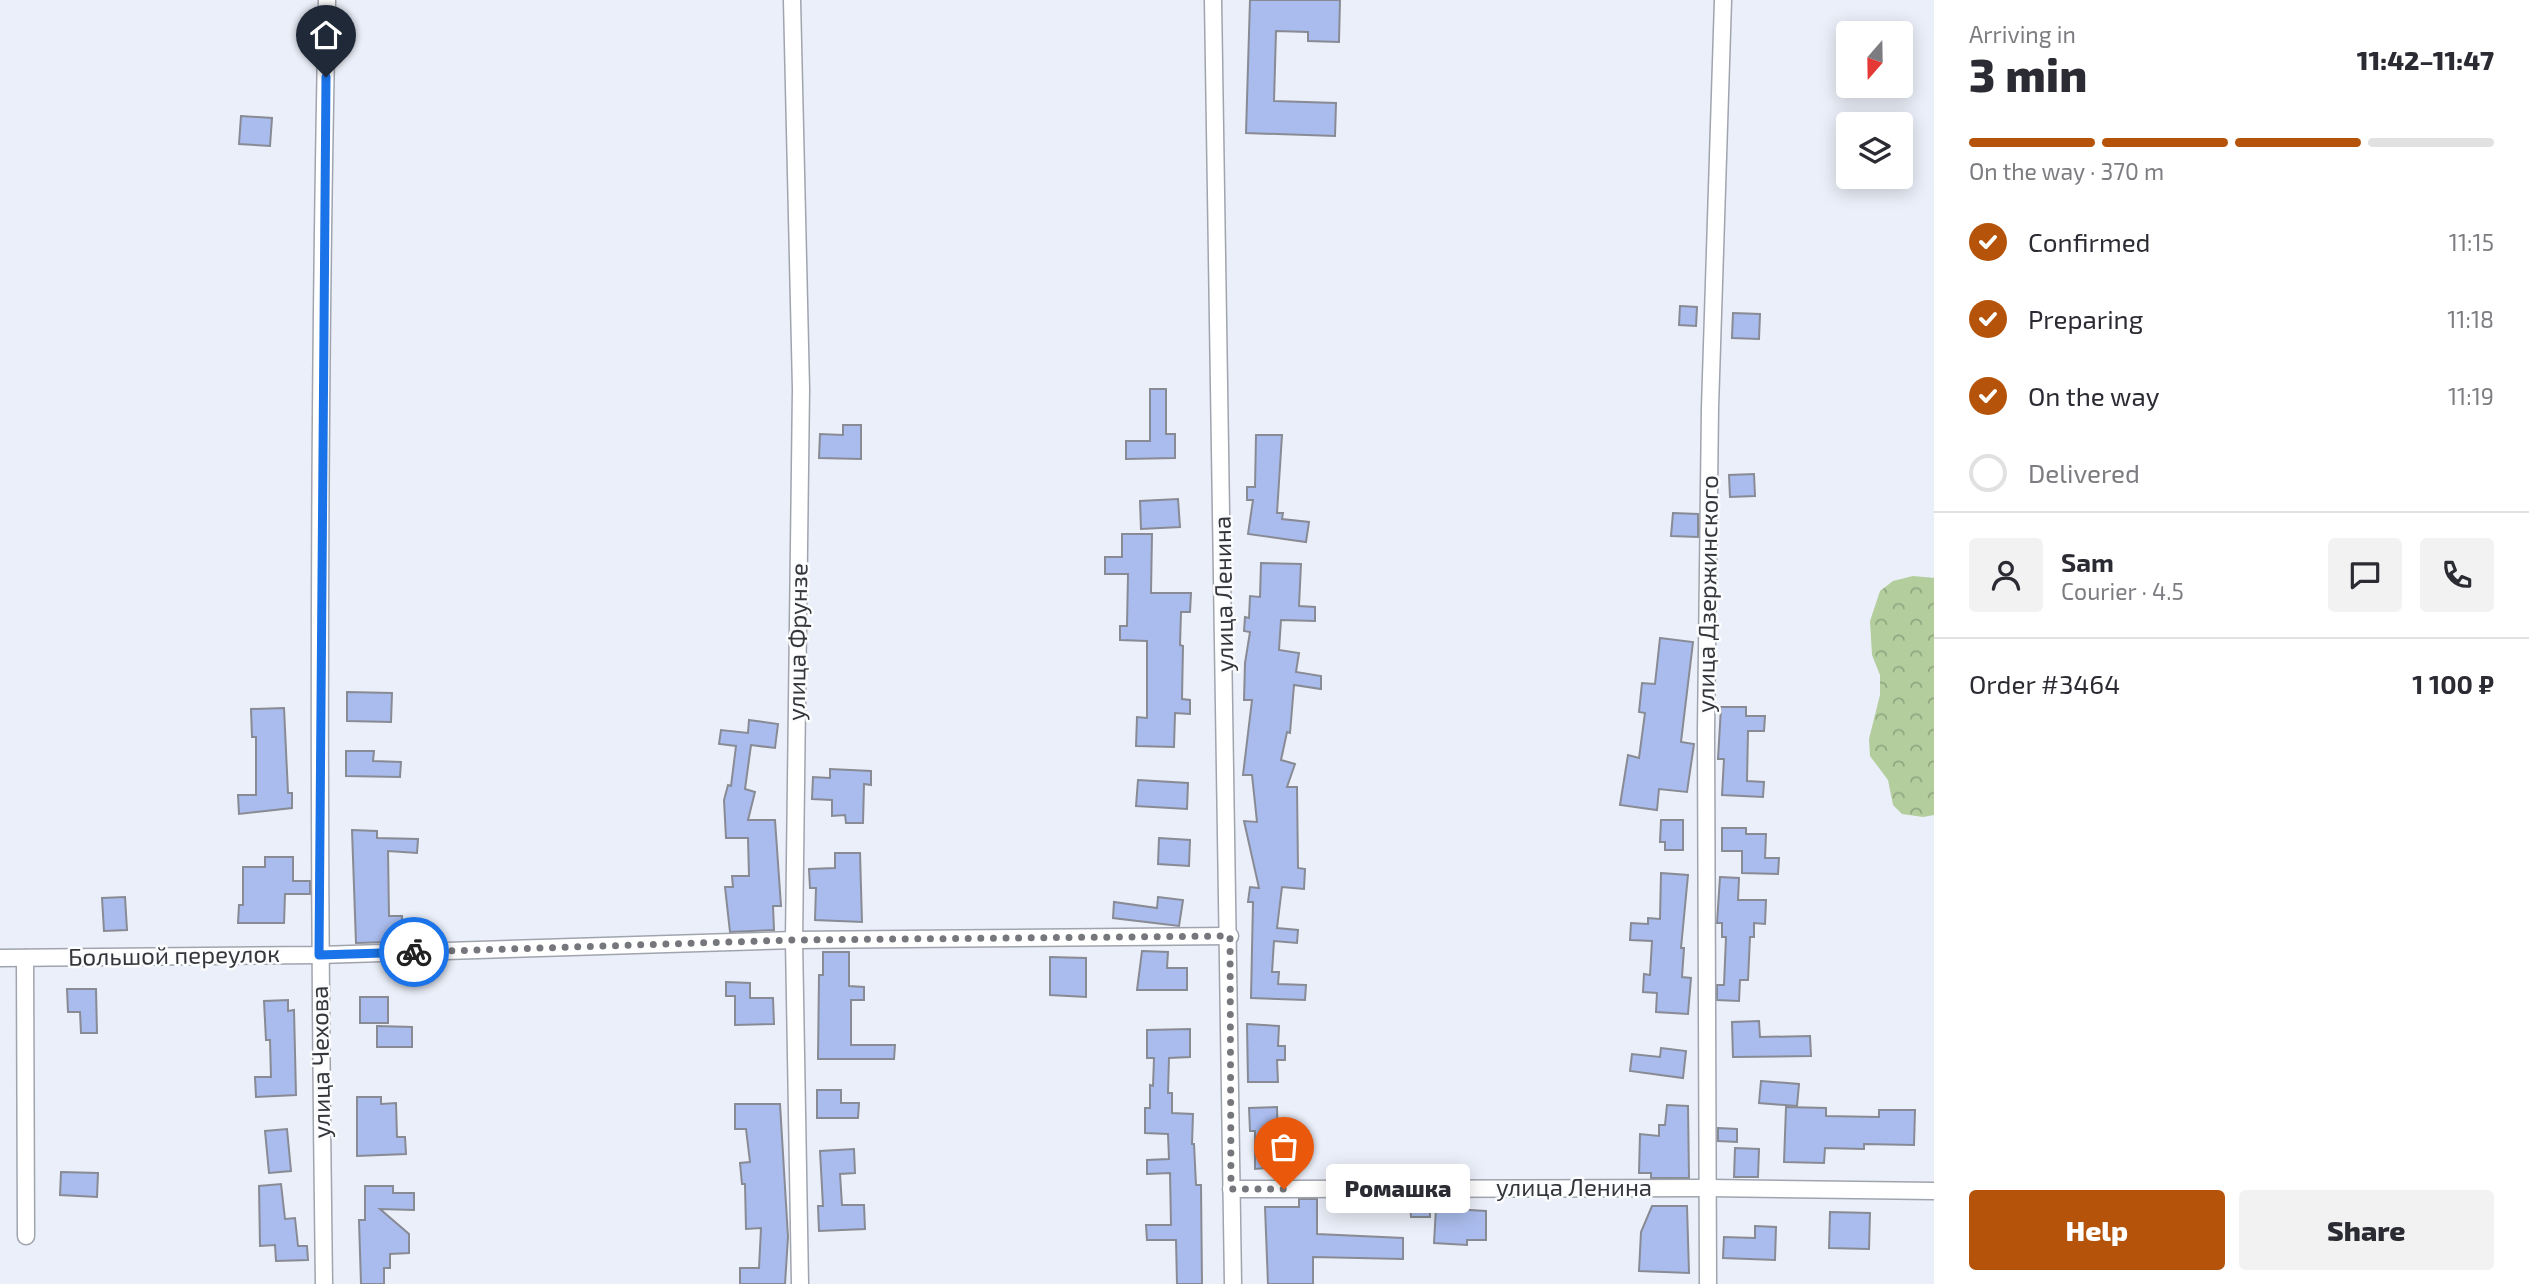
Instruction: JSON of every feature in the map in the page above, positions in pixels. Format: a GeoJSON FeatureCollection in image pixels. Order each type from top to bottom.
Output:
{"type":"FeatureCollection","features":[{"type":"Feature","properties":{"kind":"street","name":"улица Чехова"},"geometry":{"type":"LineString","coordinates":[[324,1284],[319,955],[323,220],[327,0]]}},
{"type":"Feature","properties":{"kind":"street","name":"улица Фрунзе"},"geometry":{"type":"LineString","coordinates":[[792,0],[801,389],[794,940],[800,1284]]}},
{"type":"Feature","properties":{"kind":"street","name":"улица Ленина"},"geometry":{"type":"LineString","coordinates":[[1213,0],[1230,936],[1233,1284]]}},
{"type":"Feature","properties":{"kind":"street","name":"улица Дзержинского"},"geometry":{"type":"LineString","coordinates":[[1708,1284],[1706,732],[1709,435],[1723,0]]}},
{"type":"Feature","properties":{"kind":"street","name":"Большой переулок"},"geometry":{"type":"LineString","coordinates":[[0,958],[319,955],[794,940],[1230,936]]}},
{"type":"Feature","properties":{"kind":"street"},"geometry":{"type":"LineString","coordinates":[[25,958],[26,1236]]}},
{"type":"Feature","properties":{"kind":"street","name":"улица Ленина"},"geometry":{"type":"LineString","coordinates":[[1231,1189],[1708,1188]]}},
{"type":"Feature","properties":{"kind":"street"},"geometry":{"type":"LineString","coordinates":[[1708,1188],[1934,1191]]}},
{"type":"Feature","properties":{"kind":"green space"},"geometry":{"type":"Polygon","coordinates":[[[1913,576],[1934,578],[1934,815],[1923,817],[1902,814],[1893,805],[1888,780],[1870,756],[1869,739],[1880,695],[1880,675],[1872,655],[1870,621],[1880,591],[1893,581],[1913,576]]]}},
{"type":"Feature","properties":{"kind":"building"},"geometry":{"type":"Polygon","coordinates":[[[1250,0],[1340,0],[1339,42],[1308,41],[1308,32],[1276,31],[1274,101],[1336,103],[1335,136],[1246,133],[1250,0]]]}},
{"type":"Feature","properties":{"kind":"building"},"geometry":{"type":"Polygon","coordinates":[[[241,116],[272,118],[270,146],[239,144],[241,116]]]}},
{"type":"Feature","properties":{"kind":"building"},"geometry":{"type":"Polygon","coordinates":[[[1680,306],[1697,307],[1696,326],[1679,325],[1680,306]]]}},
{"type":"Feature","properties":{"kind":"building"},"geometry":{"type":"Polygon","coordinates":[[[1733,313],[1760,314],[1759,339],[1732,338],[1733,313]]]}},
{"type":"Feature","properties":{"kind":"building"},"geometry":{"type":"Polygon","coordinates":[[[1150,389],[1166,389],[1166,434],[1175,434],[1175,458],[1126,459],[1126,441],[1150,441],[1150,389]]]}},
{"type":"Feature","properties":{"kind":"building"},"geometry":{"type":"Polygon","coordinates":[[[843,425],[861,425],[861,459],[819,458],[820,434],[843,435],[843,425]]]}},
{"type":"Feature","properties":{"kind":"building"},"geometry":{"type":"Polygon","coordinates":[[[1256,435],[1282,435],[1277,513],[1283,513],[1282,519],[1309,522],[1306,542],[1248,534],[1253,500],[1247,500],[1247,487],[1255,487],[1256,435]]]}},
{"type":"Feature","properties":{"kind":"building"},"geometry":{"type":"Polygon","coordinates":[[[1754,474],[1755,496],[1730,497],[1729,475],[1754,474]]]}},
{"type":"Feature","properties":{"kind":"building"},"geometry":{"type":"Polygon","coordinates":[[[1178,499],[1180,527],[1141,529],[1140,501],[1178,499]]]}},
{"type":"Feature","properties":{"kind":"building"},"geometry":{"type":"Polygon","coordinates":[[[1673,513],[1698,514],[1698,537],[1671,536],[1673,513]]]}},
{"type":"Feature","properties":{"kind":"building"},"geometry":{"type":"Polygon","coordinates":[[[1122,534],[1152,534],[1151,593],[1191,593],[1190,612],[1181,612],[1180,645],[1183,646],[1182,699],[1190,700],[1190,714],[1175,713],[1174,747],[1136,746],[1137,717],[1147,718],[1147,641],[1120,640],[1120,626],[1127,626],[1128,574],[1105,574],[1105,557],[1122,557],[1122,534]]]}},
{"type":"Feature","properties":{"kind":"building"},"geometry":{"type":"Polygon","coordinates":[[[1261,563],[1301,564],[1299,606],[1315,607],[1315,621],[1281,620],[1279,650],[1299,653],[1296,672],[1321,676],[1321,689],[1294,685],[1290,733],[1287,732],[1281,760],[1295,764],[1287,787],[1297,787],[1298,868],[1305,869],[1304,889],[1282,887],[1277,928],[1298,930],[1297,943],[1274,941],[1272,972],[1279,972],[1278,984],[1306,985],[1305,1000],[1251,998],[1253,902],[1248,902],[1250,887],[1259,888],[1244,821],[1257,822],[1252,775],[1243,775],[1252,700],[1244,700],[1245,663],[1250,632],[1244,631],[1245,617],[1249,618],[1250,596],[1260,597],[1261,563]]]}},
{"type":"Feature","properties":{"kind":"building"},"geometry":{"type":"Polygon","coordinates":[[[1660,638],[1693,642],[1681,742],[1694,744],[1687,792],[1659,789],[1657,810],[1620,805],[1628,755],[1639,758],[1645,713],[1639,712],[1642,683],[1655,684],[1660,638]]]}},
{"type":"Feature","properties":{"kind":"building"},"geometry":{"type":"Polygon","coordinates":[[[347,692],[392,693],[391,722],[347,721],[347,692]]]}},
{"type":"Feature","properties":{"kind":"building"},"geometry":{"type":"Polygon","coordinates":[[[1721,707],[1746,707],[1746,716],[1765,716],[1764,731],[1748,731],[1747,781],[1764,782],[1763,797],[1722,795],[1724,759],[1718,759],[1721,707]]]}},
{"type":"Feature","properties":{"kind":"building"},"geometry":{"type":"Polygon","coordinates":[[[284,708],[288,793],[292,793],[292,808],[239,814],[238,795],[256,795],[256,737],[252,737],[251,709],[284,708]]]}},
{"type":"Feature","properties":{"kind":"building"},"geometry":{"type":"Polygon","coordinates":[[[749,720],[778,724],[775,748],[751,745],[745,789],[755,792],[748,820],[775,820],[781,906],[773,906],[774,930],[730,932],[725,887],[733,887],[732,876],[749,876],[748,838],[726,838],[724,800],[728,785],[731,786],[736,746],[719,744],[721,730],[748,733],[749,720]]]}},
{"type":"Feature","properties":{"kind":"building"},"geometry":{"type":"Polygon","coordinates":[[[346,751],[374,751],[373,761],[401,762],[400,777],[346,776],[346,751]]]}},
{"type":"Feature","properties":{"kind":"building"},"geometry":{"type":"Polygon","coordinates":[[[830,769],[871,771],[871,785],[864,784],[863,823],[846,823],[845,815],[832,816],[832,800],[812,799],[813,777],[830,778],[830,769]]]}},
{"type":"Feature","properties":{"kind":"building"},"geometry":{"type":"Polygon","coordinates":[[[1138,780],[1188,783],[1187,809],[1136,806],[1138,780]]]}},
{"type":"Feature","properties":{"kind":"building"},"geometry":{"type":"Polygon","coordinates":[[[1661,820],[1683,820],[1683,850],[1665,850],[1665,842],[1660,842],[1661,820]]]}},
{"type":"Feature","properties":{"kind":"building"},"geometry":{"type":"Polygon","coordinates":[[[1722,828],[1746,828],[1746,834],[1766,834],[1765,858],[1779,858],[1778,874],[1742,873],[1742,851],[1722,851],[1722,828]]]}},
{"type":"Feature","properties":{"kind":"building"},"geometry":{"type":"Polygon","coordinates":[[[352,830],[377,831],[377,838],[418,839],[417,853],[388,851],[389,916],[402,916],[403,930],[392,931],[392,942],[356,943],[352,830]]]}},
{"type":"Feature","properties":{"kind":"building"},"geometry":{"type":"Polygon","coordinates":[[[1159,838],[1190,840],[1189,866],[1158,864],[1159,838]]]}},
{"type":"Feature","properties":{"kind":"building"},"geometry":{"type":"Polygon","coordinates":[[[835,853],[860,853],[862,922],[815,920],[816,888],[810,888],[809,869],[835,868],[835,853]]]}},
{"type":"Feature","properties":{"kind":"building"},"geometry":{"type":"Polygon","coordinates":[[[265,857],[293,857],[293,881],[310,881],[310,894],[285,894],[284,923],[238,923],[239,905],[243,905],[243,867],[265,867],[265,857]]]}},
{"type":"Feature","properties":{"kind":"building"},"geometry":{"type":"Polygon","coordinates":[[[1661,873],[1688,875],[1681,948],[1684,948],[1682,977],[1691,978],[1688,1014],[1656,1012],[1657,993],[1643,992],[1644,974],[1650,975],[1652,941],[1630,940],[1631,923],[1648,924],[1648,918],[1660,919],[1661,873]]]}},
{"type":"Feature","properties":{"kind":"building"},"geometry":{"type":"Polygon","coordinates":[[[1720,877],[1739,878],[1738,900],[1766,900],[1765,924],[1754,923],[1754,937],[1750,937],[1748,980],[1740,980],[1739,1001],[1717,1000],[1717,985],[1724,985],[1726,937],[1722,937],[1722,923],[1717,923],[1720,877]]]}},
{"type":"Feature","properties":{"kind":"building"},"geometry":{"type":"Polygon","coordinates":[[[125,897],[127,930],[104,931],[102,898],[125,897]]]}},
{"type":"Feature","properties":{"kind":"building"},"geometry":{"type":"Polygon","coordinates":[[[1158,897],[1183,900],[1179,926],[1113,918],[1114,902],[1157,908],[1158,897]]]}},
{"type":"Feature","properties":{"kind":"building"},"geometry":{"type":"Polygon","coordinates":[[[1142,951],[1168,952],[1167,968],[1187,968],[1187,990],[1137,990],[1142,951]]]}},
{"type":"Feature","properties":{"kind":"building"},"geometry":{"type":"Polygon","coordinates":[[[823,952],[849,952],[849,986],[864,987],[864,1000],[851,1000],[851,1045],[895,1045],[894,1059],[818,1059],[819,975],[823,975],[823,952]]]}},
{"type":"Feature","properties":{"kind":"building"},"geometry":{"type":"Polygon","coordinates":[[[1050,957],[1086,958],[1086,997],[1050,995],[1050,957]]]}},
{"type":"Feature","properties":{"kind":"building"},"geometry":{"type":"Polygon","coordinates":[[[726,982],[750,983],[750,998],[773,998],[774,1024],[735,1025],[735,996],[726,996],[726,982]]]}},
{"type":"Feature","properties":{"kind":"building"},"geometry":{"type":"Polygon","coordinates":[[[67,989],[96,989],[97,1033],[81,1033],[80,1012],[68,1012],[67,989]]]}},
{"type":"Feature","properties":{"kind":"building"},"geometry":{"type":"Polygon","coordinates":[[[360,997],[388,997],[388,1023],[360,1023],[360,997]]]}},
{"type":"Feature","properties":{"kind":"building"},"geometry":{"type":"Polygon","coordinates":[[[288,1000],[288,1011],[294,1010],[296,1095],[256,1097],[255,1077],[271,1077],[270,1040],[266,1040],[264,1001],[288,1000]]]}},
{"type":"Feature","properties":{"kind":"building"},"geometry":{"type":"Polygon","coordinates":[[[1759,1021],[1760,1037],[1810,1036],[1811,1056],[1733,1057],[1732,1022],[1759,1021]]]}},
{"type":"Feature","properties":{"kind":"building"},"geometry":{"type":"Polygon","coordinates":[[[1247,1024],[1279,1026],[1278,1046],[1285,1046],[1285,1060],[1277,1060],[1278,1082],[1248,1082],[1247,1024]]]}},
{"type":"Feature","properties":{"kind":"building"},"geometry":{"type":"Polygon","coordinates":[[[377,1026],[412,1027],[412,1047],[377,1047],[377,1026]]]}},
{"type":"Feature","properties":{"kind":"building"},"geometry":{"type":"Polygon","coordinates":[[[1190,1029],[1190,1057],[1169,1058],[1168,1093],[1172,1093],[1172,1113],[1193,1114],[1192,1144],[1196,1185],[1201,1185],[1202,1284],[1177,1284],[1176,1240],[1147,1240],[1146,1225],[1171,1225],[1170,1173],[1147,1174],[1147,1160],[1169,1159],[1168,1134],[1145,1133],[1145,1108],[1150,1108],[1154,1058],[1147,1058],[1147,1030],[1190,1029]]]}},
{"type":"Feature","properties":{"kind":"building"},"geometry":{"type":"Polygon","coordinates":[[[1661,1048],[1686,1051],[1683,1078],[1630,1071],[1632,1054],[1660,1057],[1661,1048]]]}},
{"type":"Feature","properties":{"kind":"building"},"geometry":{"type":"Polygon","coordinates":[[[1761,1081],[1799,1084],[1797,1106],[1759,1103],[1761,1081]]]}},
{"type":"Feature","properties":{"kind":"building"},"geometry":{"type":"Polygon","coordinates":[[[817,1090],[841,1090],[841,1103],[859,1103],[858,1118],[817,1118],[817,1090]]]}},
{"type":"Feature","properties":{"kind":"building"},"geometry":{"type":"Polygon","coordinates":[[[357,1097],[381,1097],[381,1104],[396,1103],[397,1137],[405,1137],[406,1154],[357,1156],[357,1097]]]}},
{"type":"Feature","properties":{"kind":"building"},"geometry":{"type":"Polygon","coordinates":[[[735,1104],[780,1104],[788,1237],[785,1284],[740,1284],[740,1268],[759,1268],[761,1228],[746,1229],[745,1184],[742,1184],[740,1163],[750,1162],[746,1129],[735,1129],[735,1104]]]}},
{"type":"Feature","properties":{"kind":"building"},"geometry":{"type":"Polygon","coordinates":[[[1667,1105],[1688,1106],[1689,1178],[1651,1178],[1651,1173],[1639,1173],[1640,1134],[1659,1136],[1659,1125],[1665,1125],[1667,1105]]]}},
{"type":"Feature","properties":{"kind":"building"},"geometry":{"type":"Polygon","coordinates":[[[1277,1107],[1278,1149],[1297,1149],[1297,1165],[1255,1169],[1255,1131],[1250,1131],[1249,1108],[1277,1107]]]}},
{"type":"Feature","properties":{"kind":"building"},"geometry":{"type":"Polygon","coordinates":[[[1786,1107],[1826,1108],[1826,1116],[1879,1117],[1879,1110],[1915,1110],[1914,1145],[1864,1144],[1864,1149],[1825,1148],[1824,1163],[1784,1162],[1786,1107]]]}},
{"type":"Feature","properties":{"kind":"building"},"geometry":{"type":"Polygon","coordinates":[[[1718,1128],[1737,1129],[1737,1142],[1718,1141],[1718,1128]]]}},
{"type":"Feature","properties":{"kind":"building"},"geometry":{"type":"Polygon","coordinates":[[[287,1129],[291,1171],[269,1173],[265,1131],[287,1129]]]}},
{"type":"Feature","properties":{"kind":"building"},"geometry":{"type":"Polygon","coordinates":[[[1735,1148],[1759,1149],[1758,1177],[1734,1177],[1735,1148]]]}},
{"type":"Feature","properties":{"kind":"building"},"geometry":{"type":"Polygon","coordinates":[[[854,1149],[855,1173],[840,1174],[842,1205],[864,1205],[865,1229],[819,1231],[818,1206],[823,1206],[820,1151],[854,1149]]]}},
{"type":"Feature","properties":{"kind":"building"},"geometry":{"type":"Polygon","coordinates":[[[61,1172],[98,1173],[97,1197],[60,1195],[61,1172]]]}},
{"type":"Feature","properties":{"kind":"building"},"geometry":{"type":"Polygon","coordinates":[[[281,1184],[285,1219],[295,1218],[298,1246],[307,1246],[308,1260],[276,1261],[275,1245],[260,1246],[259,1186],[281,1184]]]}},
{"type":"Feature","properties":{"kind":"building"},"geometry":{"type":"Polygon","coordinates":[[[365,1186],[393,1186],[393,1193],[414,1193],[414,1210],[380,1209],[409,1234],[409,1253],[390,1254],[390,1268],[384,1268],[384,1284],[361,1284],[359,1220],[365,1220],[365,1186]]]}},
{"type":"Feature","properties":{"kind":"building"},"geometry":{"type":"Polygon","coordinates":[[[1299,1199],[1317,1199],[1317,1234],[1403,1238],[1403,1259],[1313,1257],[1313,1284],[1268,1284],[1265,1207],[1299,1207],[1299,1199]]]}},
{"type":"Feature","properties":{"kind":"building"},"geometry":{"type":"Polygon","coordinates":[[[1410,1203],[1430,1203],[1430,1217],[1411,1217],[1410,1203]]]}},
{"type":"Feature","properties":{"kind":"building"},"geometry":{"type":"Polygon","coordinates":[[[1652,1206],[1687,1206],[1689,1273],[1639,1271],[1641,1232],[1652,1206]]]}},
{"type":"Feature","properties":{"kind":"building"},"geometry":{"type":"Polygon","coordinates":[[[1436,1208],[1486,1211],[1486,1240],[1467,1240],[1467,1245],[1434,1243],[1436,1208]]]}},
{"type":"Feature","properties":{"kind":"building"},"geometry":{"type":"Polygon","coordinates":[[[1830,1212],[1870,1213],[1869,1249],[1829,1248],[1830,1212]]]}},
{"type":"Feature","properties":{"kind":"building"},"geometry":{"type":"Polygon","coordinates":[[[1755,1226],[1776,1227],[1775,1260],[1723,1258],[1724,1237],[1755,1238],[1755,1226]]]}},
{"type":"Feature","properties":{"kind":"way so far"},"geometry":{"type":"LineString","coordinates":[[414,952],[794,940],[1230,936],[1231,1189],[1284,1189]]}},
{"type":"Feature","properties":{"kind":"place","name":"Ромашка"},"geometry":{"type":"Point","coordinates":[1284,1189]}},
{"type":"Feature","properties":{"kind":"route"},"geometry":{"type":"LineString","coordinates":[[326,77],[319,955],[414,952]]}}]}
